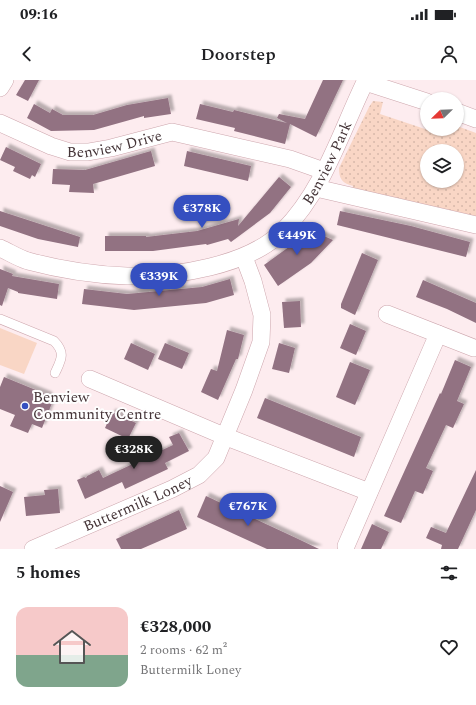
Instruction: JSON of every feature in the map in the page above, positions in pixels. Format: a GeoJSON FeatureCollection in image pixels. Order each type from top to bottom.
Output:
{"type":"FeatureCollection","features":[{"type":"Feature","properties":{"kind":"street"},"geometry":{"type":"LineString","coordinates":[[0,88],[5,80]]}},
{"type":"Feature","properties":{"kind":"street"},"geometry":{"type":"LineString","coordinates":[[365,81],[420,100]]}},
{"type":"Feature","properties":{"kind":"street","name":"Benview Park"},"geometry":{"type":"LineString","coordinates":[[0,248],[26,260],[79,271],[127,276],[166,274],[209,267],[244,257],[264,246],[283,231],[316,188],[365,81]]}},
{"type":"Feature","properties":{"kind":"street"},"geometry":{"type":"LineString","coordinates":[[464,115],[476,119]]}},
{"type":"Feature","properties":{"kind":"street","name":"Benview Drive"},"geometry":{"type":"LineString","coordinates":[[0,123],[51,146],[70,152],[88,152],[111,148],[172,132],[290,159],[324,171]]}},
{"type":"Feature","properties":{"kind":"street"},"geometry":{"type":"LineString","coordinates":[[316,188],[476,225]]}},
{"type":"Feature","properties":{"kind":"street","name":"Buttermilk Loney"},"geometry":{"type":"LineString","coordinates":[[33,549],[186,482],[199,475],[216,458],[262,342],[262,315],[253,281],[244,257]]}},
{"type":"Feature","properties":{"kind":"street"},"geometry":{"type":"LineString","coordinates":[[387,314],[474,348]]}},
{"type":"Feature","properties":{"kind":"street"},"geometry":{"type":"LineString","coordinates":[[346,546],[438,334]]}},
{"type":"Feature","properties":{"kind":"street"},"geometry":{"type":"LineString","coordinates":[[90,379],[224,436],[369,492]]}},
{"type":"Feature","properties":{"kind":"lane"},"geometry":{"type":"LineString","coordinates":[[0,319],[54,341],[62,352],[62,358],[55,373]]}},
{"type":"Feature","properties":{"kind":"shaded area"},"geometry":{"type":"Polygon","coordinates":[[[373,101],[383,102],[380,114],[420,127],[420,136],[464,136],[464,129],[476,133],[476,220],[352,190],[353,186],[342,180],[339,168],[373,101]]]}},
{"type":"Feature","properties":{"kind":"shaded area"},"geometry":{"type":"Polygon","coordinates":[[[0,328],[37,343],[24,374],[0,365],[0,328]]]}},
{"type":"Feature","properties":{"kind":"building"},"geometry":{"type":"Polygon","coordinates":[[[25,80],[39,80],[28,101],[16,95],[25,80]]]}},
{"type":"Feature","properties":{"kind":"building"},"geometry":{"type":"Polygon","coordinates":[[[323,80],[343,80],[316,137],[290,124],[285,144],[234,131],[235,128],[196,119],[200,104],[233,112],[234,110],[287,123],[277,118],[279,114],[305,119],[323,80]]]}},
{"type":"Feature","properties":{"kind":"building"},"geometry":{"type":"Polygon","coordinates":[[[168,98],[171,114],[144,118],[144,116],[94,130],[51,131],[27,118],[34,104],[50,113],[52,109],[63,115],[93,115],[127,105],[168,98]]]}},
{"type":"Feature","properties":{"kind":"building"},"geometry":{"type":"Polygon","coordinates":[[[6,147],[41,164],[35,177],[32,175],[30,179],[13,171],[15,167],[0,160],[6,147]]]}},
{"type":"Feature","properties":{"kind":"building"},"geometry":{"type":"Polygon","coordinates":[[[151,151],[155,166],[93,184],[94,193],[69,192],[70,185],[52,184],[53,169],[85,170],[151,151]]]}},
{"type":"Feature","properties":{"kind":"building"},"geometry":{"type":"Polygon","coordinates":[[[187,151],[251,166],[248,181],[184,166],[187,151]]]}},
{"type":"Feature","properties":{"kind":"building"},"geometry":{"type":"Polygon","coordinates":[[[279,177],[291,187],[270,213],[231,242],[228,239],[207,245],[153,251],[105,251],[105,236],[146,237],[197,231],[239,219],[238,226],[279,177]]]}},
{"type":"Feature","properties":{"kind":"building"},"geometry":{"type":"Polygon","coordinates":[[[0,211],[80,237],[78,247],[38,239],[0,226],[0,211]]]}},
{"type":"Feature","properties":{"kind":"building"},"geometry":{"type":"Polygon","coordinates":[[[340,211],[411,226],[470,242],[466,257],[337,225],[340,211]]]}},
{"type":"Feature","properties":{"kind":"building"},"geometry":{"type":"Polygon","coordinates":[[[308,229],[333,240],[311,263],[278,286],[264,265],[293,244],[308,229]]]}},
{"type":"Feature","properties":{"kind":"building"},"geometry":{"type":"Polygon","coordinates":[[[362,253],[378,260],[355,315],[341,308],[341,304],[362,253]]]}},
{"type":"Feature","properties":{"kind":"building"},"geometry":{"type":"Polygon","coordinates":[[[0,269],[13,274],[12,276],[59,284],[57,299],[18,293],[8,288],[2,306],[0,305],[0,269]]]}},
{"type":"Feature","properties":{"kind":"building"},"geometry":{"type":"Polygon","coordinates":[[[230,279],[234,295],[206,303],[134,310],[82,304],[84,289],[127,294],[202,287],[230,279]]]}},
{"type":"Feature","properties":{"kind":"building"},"geometry":{"type":"Polygon","coordinates":[[[423,280],[476,303],[476,323],[447,309],[416,297],[423,280]]]}},
{"type":"Feature","properties":{"kind":"building"},"geometry":{"type":"Polygon","coordinates":[[[300,301],[301,327],[284,328],[282,302],[300,301]]]}},
{"type":"Feature","properties":{"kind":"building"},"geometry":{"type":"Polygon","coordinates":[[[350,324],[366,331],[356,355],[340,348],[350,324]]]}},
{"type":"Feature","properties":{"kind":"building"},"geometry":{"type":"Polygon","coordinates":[[[227,330],[244,335],[238,359],[236,359],[218,400],[201,392],[211,369],[217,371],[227,330]]]}},
{"type":"Feature","properties":{"kind":"building"},"geometry":{"type":"Polygon","coordinates":[[[131,343],[155,354],[148,370],[124,359],[131,343]]]}},
{"type":"Feature","properties":{"kind":"building"},"geometry":{"type":"Polygon","coordinates":[[[165,343],[189,353],[182,369],[158,359],[165,343]]]}},
{"type":"Feature","properties":{"kind":"building"},"geometry":{"type":"Polygon","coordinates":[[[279,343],[295,348],[289,373],[272,369],[279,343]]]}},
{"type":"Feature","properties":{"kind":"building"},"geometry":{"type":"Polygon","coordinates":[[[455,360],[471,367],[457,401],[464,404],[453,428],[446,425],[426,468],[433,471],[423,494],[415,491],[401,523],[384,516],[440,393],[441,394],[455,360]]]}},
{"type":"Feature","properties":{"kind":"building"},"geometry":{"type":"Polygon","coordinates":[[[350,362],[370,370],[355,405],[336,397],[350,362]]]}},
{"type":"Feature","properties":{"kind":"building","name":"Benview Community Centre"},"geometry":{"type":"Polygon","coordinates":[[[4,377],[48,395],[52,403],[42,428],[32,424],[28,433],[10,426],[15,415],[0,409],[0,387],[4,377]]]}},
{"type":"Feature","properties":{"kind":"building"},"geometry":{"type":"Polygon","coordinates":[[[265,398],[361,437],[354,457],[257,418],[265,398]]]}},
{"type":"Feature","properties":{"kind":"building"},"geometry":{"type":"Polygon","coordinates":[[[112,412],[136,423],[128,439],[105,428],[112,412]]]}},
{"type":"Feature","properties":{"kind":"building"},"geometry":{"type":"Polygon","coordinates":[[[179,433],[189,451],[165,463],[168,469],[125,489],[122,482],[85,499],[77,480],[84,477],[86,478],[99,470],[103,478],[173,445],[169,437],[179,433]]]}},
{"type":"Feature","properties":{"kind":"building"},"geometry":{"type":"Polygon","coordinates":[[[476,470],[476,510],[458,549],[441,549],[442,545],[426,538],[431,527],[446,533],[476,470]]]}},
{"type":"Feature","properties":{"kind":"building"},"geometry":{"type":"Polygon","coordinates":[[[0,486],[13,492],[0,522],[0,486]]]}},
{"type":"Feature","properties":{"kind":"building"},"geometry":{"type":"Polygon","coordinates":[[[58,489],[60,513],[26,516],[24,497],[45,495],[44,490],[58,489]]]}},
{"type":"Feature","properties":{"kind":"building"},"geometry":{"type":"Polygon","coordinates":[[[206,496],[319,549],[267,549],[197,517],[206,496]]]}},
{"type":"Feature","properties":{"kind":"building"},"geometry":{"type":"Polygon","coordinates":[[[179,510],[187,529],[141,549],[121,549],[116,539],[179,510]]]}},
{"type":"Feature","properties":{"kind":"building"},"geometry":{"type":"Polygon","coordinates":[[[372,524],[389,532],[381,549],[361,549],[372,524]]]}},
{"type":"Feature","properties":{"kind":"place","name":"Benview Community Centre"},"geometry":{"type":"Point","coordinates":[25,406]}}]}
